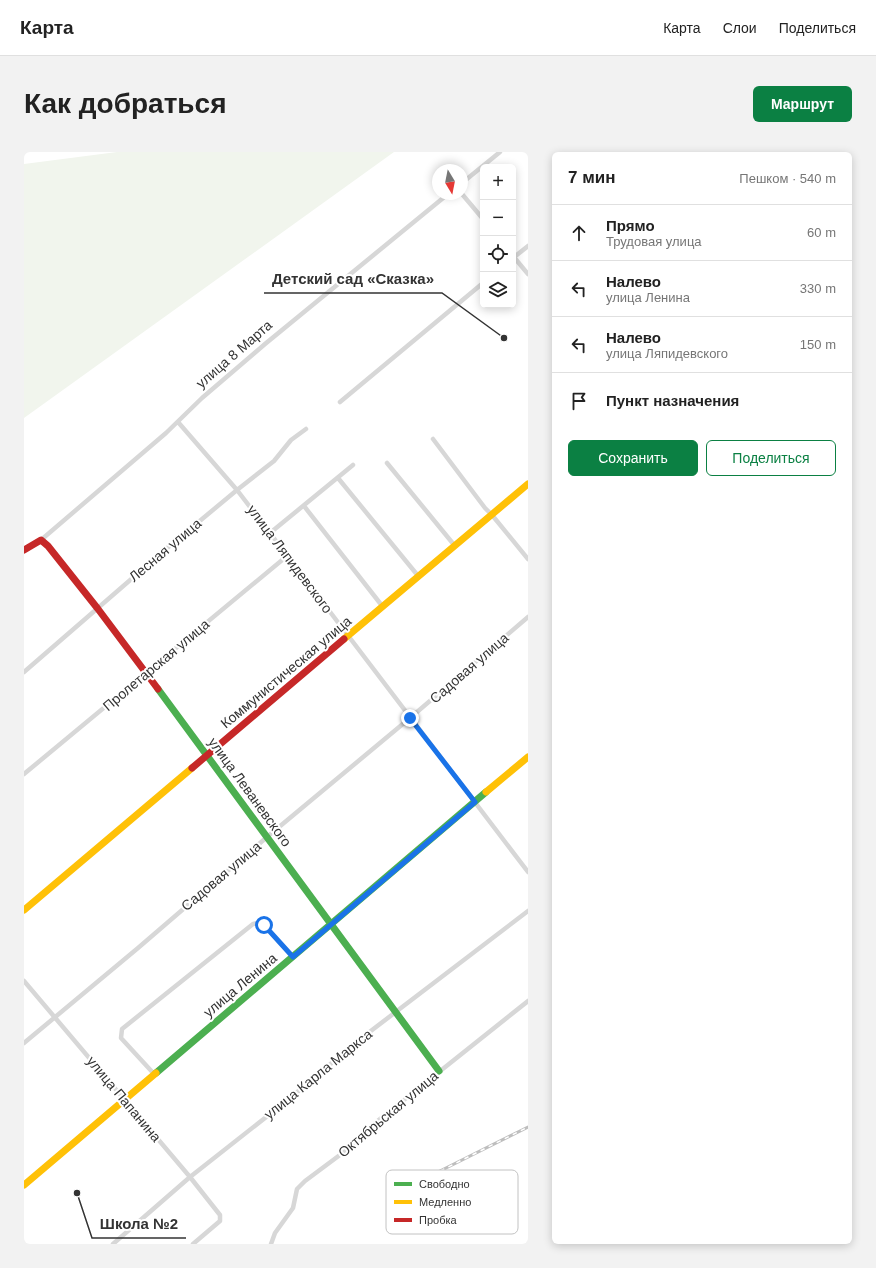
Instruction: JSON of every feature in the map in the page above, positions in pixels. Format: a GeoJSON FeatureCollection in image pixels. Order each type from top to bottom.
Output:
{"type":"FeatureCollection","features":[{"type":"Feature","properties":{"kind":"street"},"geometry":{"type":"LineString","coordinates":[[468,178],[500,152]]}},
{"type":"Feature","properties":{"kind":"street","name":"улица 8 Марта"},"geometry":{"type":"LineString","coordinates":[[41,540],[295,319],[441,200]]}},
{"type":"Feature","properties":{"kind":"street"},"geometry":{"type":"LineString","coordinates":[[467,200],[480,216]]}},
{"type":"Feature","properties":{"kind":"street"},"geometry":{"type":"LineString","coordinates":[[516,255],[528,246]]}},
{"type":"Feature","properties":{"kind":"street"},"geometry":{"type":"LineString","coordinates":[[516,260],[528,274]]}},
{"type":"Feature","properties":{"kind":"street"},"geometry":{"type":"LineString","coordinates":[[340,402],[480,285]]}},
{"type":"Feature","properties":{"kind":"street","name":"улица Ляпидевского"},"geometry":{"type":"LineString","coordinates":[[178,422],[236,490],[270,533],[528,872]]}},
{"type":"Feature","properties":{"kind":"street","name":"Лесная улица"},"geometry":{"type":"LineString","coordinates":[[24,672],[98,609],[166,548],[236,490],[274,461],[291,440],[306,429]]}},
{"type":"Feature","properties":{"kind":"street"},"geometry":{"type":"LineString","coordinates":[[434,439],[485,508],[528,559]]}},
{"type":"Feature","properties":{"kind":"street"},"geometry":{"type":"LineString","coordinates":[[387,463],[455,546]]}},
{"type":"Feature","properties":{"kind":"street"},"geometry":{"type":"LineString","coordinates":[[270,533],[353,465]]}},
{"type":"Feature","properties":{"kind":"street"},"geometry":{"type":"LineString","coordinates":[[338,478],[419,577]]}},
{"type":"Feature","properties":{"kind":"street","name":"Коммунистическая улица"},"geometry":{"type":"LineString","coordinates":[[24,910],[528,484]]}},
{"type":"Feature","properties":{"kind":"street"},"geometry":{"type":"LineString","coordinates":[[304,506],[383,608]]}},
{"type":"Feature","properties":{"kind":"street"},"geometry":{"type":"LineString","coordinates":[[24,550],[41,540]]}},
{"type":"Feature","properties":{"kind":"street","name":"улица Леваневского"},"geometry":{"type":"LineString","coordinates":[[41,540],[48,546],[98,609],[146,673],[439,1071]]}},
{"type":"Feature","properties":{"kind":"street","name":"Пролетарская улица"},"geometry":{"type":"LineString","coordinates":[[24,774],[287,556]]}},
{"type":"Feature","properties":{"kind":"street","name":"Садовая улица"},"geometry":{"type":"LineString","coordinates":[[24,1043],[528,617]]}},
{"type":"Feature","properties":{"kind":"street","name":"улица Ленина"},"geometry":{"type":"LineString","coordinates":[[24,1185],[528,757]]}},
{"type":"Feature","properties":{"kind":"street","name":"улица Карла Маркса"},"geometry":{"type":"LineString","coordinates":[[113,1244],[190,1177],[289,1099],[359,1040],[528,911]]}},
{"type":"Feature","properties":{"kind":"street"},"geometry":{"type":"LineString","coordinates":[[155,1074],[121,1038],[122,1029],[253,924],[258,923],[264,925],[293,957]]}},
{"type":"Feature","properties":{"kind":"street","name":"улица Папанина"},"geometry":{"type":"LineString","coordinates":[[24,982],[190,1177],[220,1215],[221,1218],[217,1224],[193,1244]]}},
{"type":"Feature","properties":{"kind":"street","name":"Октябрьская улица"},"geometry":{"type":"LineString","coordinates":[[271,1244],[277,1229],[294,1208],[297,1189],[304,1181],[360,1140],[375,1123],[528,1001]]}},
{"type":"Feature","properties":{"kind":"shaded area"},"geometry":{"type":"Polygon","coordinates":[[[117,152],[394,152],[24,418],[24,164],[117,152]]]}},
{"type":"Feature","properties":{"kind":"railway"},"geometry":{"type":"LineString","coordinates":[[442,1170],[528,1127]]}},
{"type":"Feature","properties":{"kind":"traffic: fast"},"geometry":{"type":"LineString","coordinates":[[158,689],[439,1071]]}},
{"type":"Feature","properties":{"kind":"traffic: fast"},"geometry":{"type":"LineString","coordinates":[[156,1073],[486,792]]}},
{"type":"Feature","properties":{"kind":"traffic: slow"},"geometry":{"type":"LineString","coordinates":[[344,639],[528,484]]}},
{"type":"Feature","properties":{"kind":"traffic: slow"},"geometry":{"type":"LineString","coordinates":[[486,792],[528,757]]}},
{"type":"Feature","properties":{"kind":"traffic: slow"},"geometry":{"type":"LineString","coordinates":[[24,910],[192,768]]}},
{"type":"Feature","properties":{"kind":"traffic: slow"},"geometry":{"type":"LineString","coordinates":[[24,1185],[156,1073]]}},
{"type":"Feature","properties":{"kind":"traffic: jam"},"geometry":{"type":"LineString","coordinates":[[24,550],[41,540],[48,546],[98,609],[158,689]]}},
{"type":"Feature","properties":{"kind":"traffic: jam"},"geometry":{"type":"LineString","coordinates":[[192,768],[344,639]]}},
{"type":"Feature","properties":{"kind":"place","name":"Детский сад «Сказка»"},"geometry":{"type":"Point","coordinates":[504,338]}},
{"type":"Feature","properties":{"kind":"place","name":"Школа №2"},"geometry":{"type":"Point","coordinates":[77,1193]}},
{"type":"Feature","properties":{"kind":"route"},"geometry":{"type":"LineString","coordinates":[[264,925],[293,957],[475,802],[410,718]]}}]}
